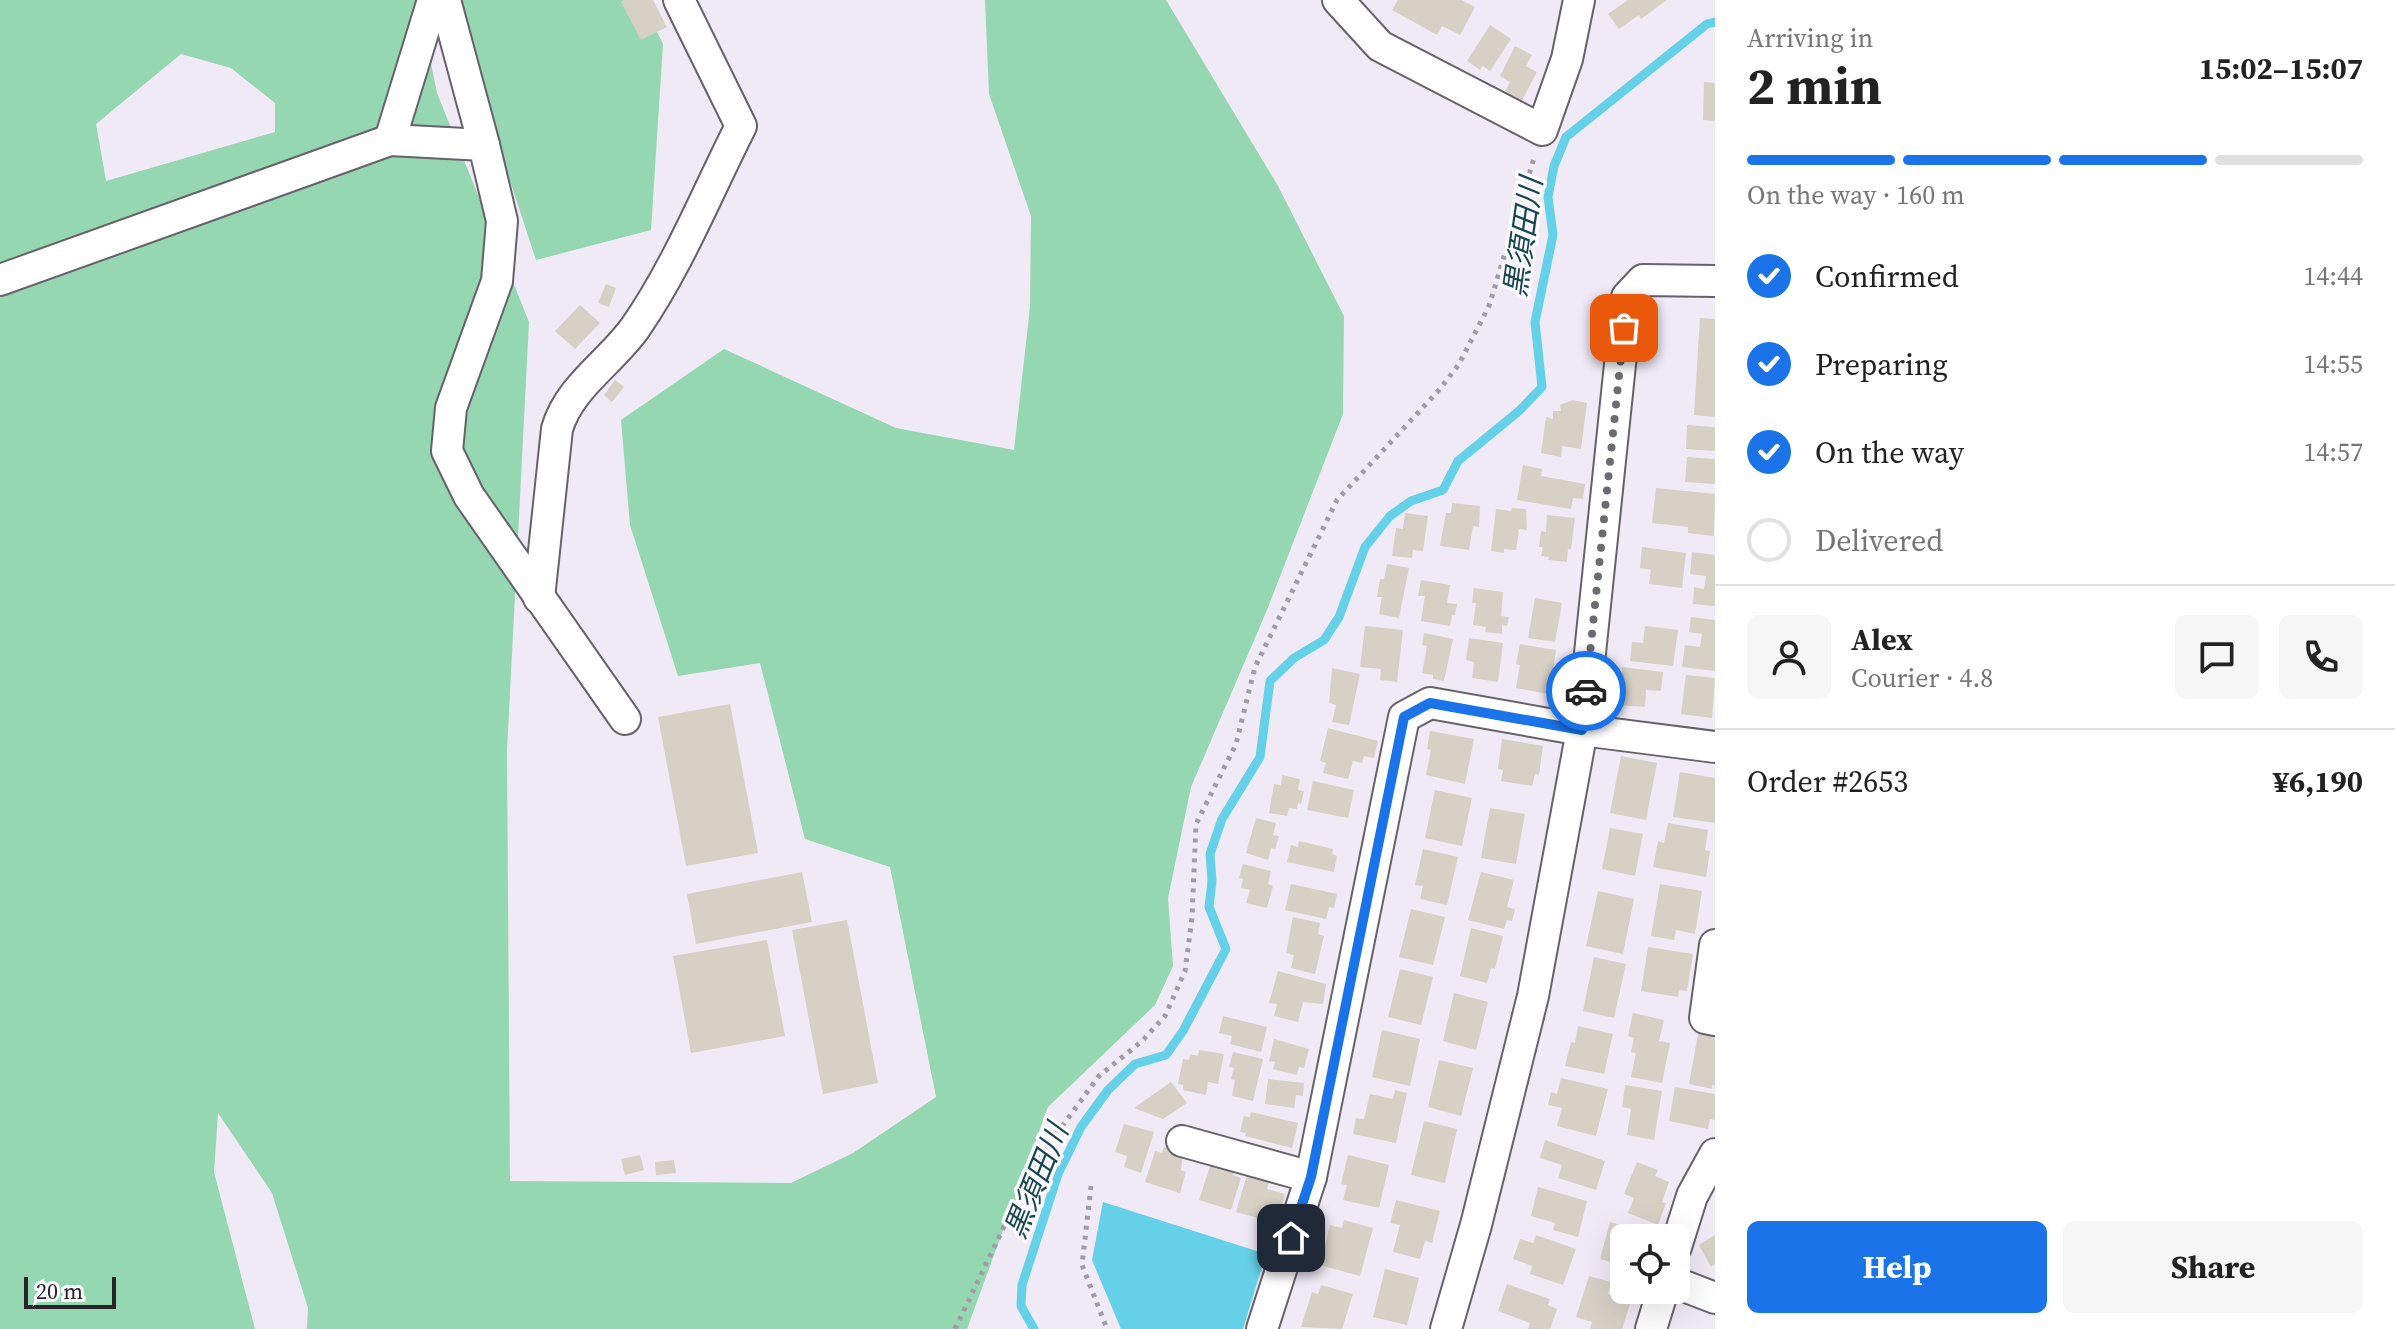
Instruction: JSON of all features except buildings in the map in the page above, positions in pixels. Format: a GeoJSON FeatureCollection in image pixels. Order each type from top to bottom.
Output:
{"type":"FeatureCollection","features":[{"type":"Feature","properties":{"kind":"street"},"geometry":{"type":"LineString","coordinates":[[390,140],[433,0]]}},
{"type":"Feature","properties":{"kind":"street"},"geometry":{"type":"LineString","coordinates":[[445,0],[502,221],[497,281],[451,408],[447,451],[469,496],[625,719]]}},
{"type":"Feature","properties":{"kind":"street"},"geometry":{"type":"LineString","coordinates":[[539,598],[561,413],[570,398],[615,353],[662,285],[741,126],[679,0]]}},
{"type":"Feature","properties":{"kind":"street"},"geometry":{"type":"LineString","coordinates":[[1338,0],[1380,46],[1542,130],[1567,59],[1579,0]]}},
{"type":"Feature","properties":{"kind":"street"},"geometry":{"type":"LineString","coordinates":[[0,280],[390,140],[484,145]]}},
{"type":"Feature","properties":{"kind":"street"},"geometry":{"type":"LineString","coordinates":[[1446,1329],[1476,1225],[1533,996],[1582,730],[1627,297],[1643,280],[1715,281]]}},
{"type":"Feature","properties":{"kind":"street"},"geometry":{"type":"LineString","coordinates":[[1262,1329],[1311,1177],[1404,717],[1430,703],[1582,730],[1715,747]]}},
{"type":"Feature","properties":{"kind":"street"},"geometry":{"type":"LineString","coordinates":[[1715,945],[1705,1018],[1715,1020]]}},
{"type":"Feature","properties":{"kind":"street"},"geometry":{"type":"LineString","coordinates":[[1182,1141],[1311,1177]]}},
{"type":"Feature","properties":{"kind":"street"},"geometry":{"type":"LineString","coordinates":[[1683,1224],[1692,1196],[1715,1154]]}},
{"type":"Feature","properties":{"kind":"street"},"geometry":{"type":"LineString","coordinates":[[1690,1288],[1715,1298]]}},
{"type":"Feature","properties":{"kind":"street"},"geometry":{"type":"LineString","coordinates":[[1651,1329],[1659,1304]]}},
{"type":"Feature","properties":{"kind":"path"},"geometry":{"type":"LineString","coordinates":[[955,1329],[1033,1166],[1099,1076],[1142,1041],[1165,1016],[1185,971],[1192,918],[1196,824],[1236,744],[1255,667],[1337,500],[1440,389],[1459,364],[1489,306],[1542,130]]}},
{"type":"Feature","properties":{"kind":"path"},"geometry":{"type":"LineString","coordinates":[[1091,1186],[1082,1265],[1107,1329]]}},
{"type":"Feature","properties":{"kind":"green space"},"geometry":{"type":"Polygon","coordinates":[[[0,0],[418,0],[437,93],[529,322],[507,751],[510,1181],[791,1183],[853,1153],[936,1097],[890,867],[805,839],[760,663],[678,676],[630,525],[621,420],[724,349],[896,428],[1014,450],[1030,307],[1031,216],[989,94],[985,0],[1166,0],[1278,186],[1344,316],[1343,414],[1267,610],[1191,787],[1168,898],[1173,966],[1155,1005],[1048,1107],[967,1329],[307,1329],[308,1308],[272,1193],[218,1113],[214,1172],[255,1329],[0,1329],[0,0]],[[181,54],[96,124],[106,181],[275,132],[275,103],[231,68],[181,54]]]}},
{"type":"Feature","properties":{"kind":"green space"},"geometry":{"type":"Polygon","coordinates":[[[456,0],[641,0],[663,44],[651,230],[536,260],[466,47],[456,0]]]}},
{"type":"Feature","properties":{"kind":"water"},"geometry":{"type":"Polygon","coordinates":[[[1103,1202],[1266,1254],[1243,1329],[1121,1329],[1092,1260],[1103,1202]]]}},
{"type":"Feature","properties":{"kind":"waterway","name":"黒須田川"},"geometry":{"type":"LineString","coordinates":[[1034,1329],[1021,1306],[1022,1285],[1058,1174],[1081,1127],[1108,1090],[1135,1064],[1166,1055],[1183,1031],[1226,949],[1209,907],[1212,881],[1210,854],[1222,819],[1260,757],[1270,681],[1294,658],[1324,640],[1339,617],[1365,547],[1390,516],[1411,501],[1443,490],[1458,461],[1519,411],[1542,387],[1535,322],[1553,235],[1548,197],[1554,166],[1566,137],[1707,24],[1715,22]]}},
{"type":"Feature","properties":{"kind":"way so far"},"geometry":{"type":"LineString","coordinates":[[1586,691],[1624,328]]}},
{"type":"Feature","properties":{"kind":"route"},"geometry":{"type":"LineString","coordinates":[[1291,1238],[1311,1177],[1404,717],[1430,703],[1582,730],[1586,691]]}}]}
